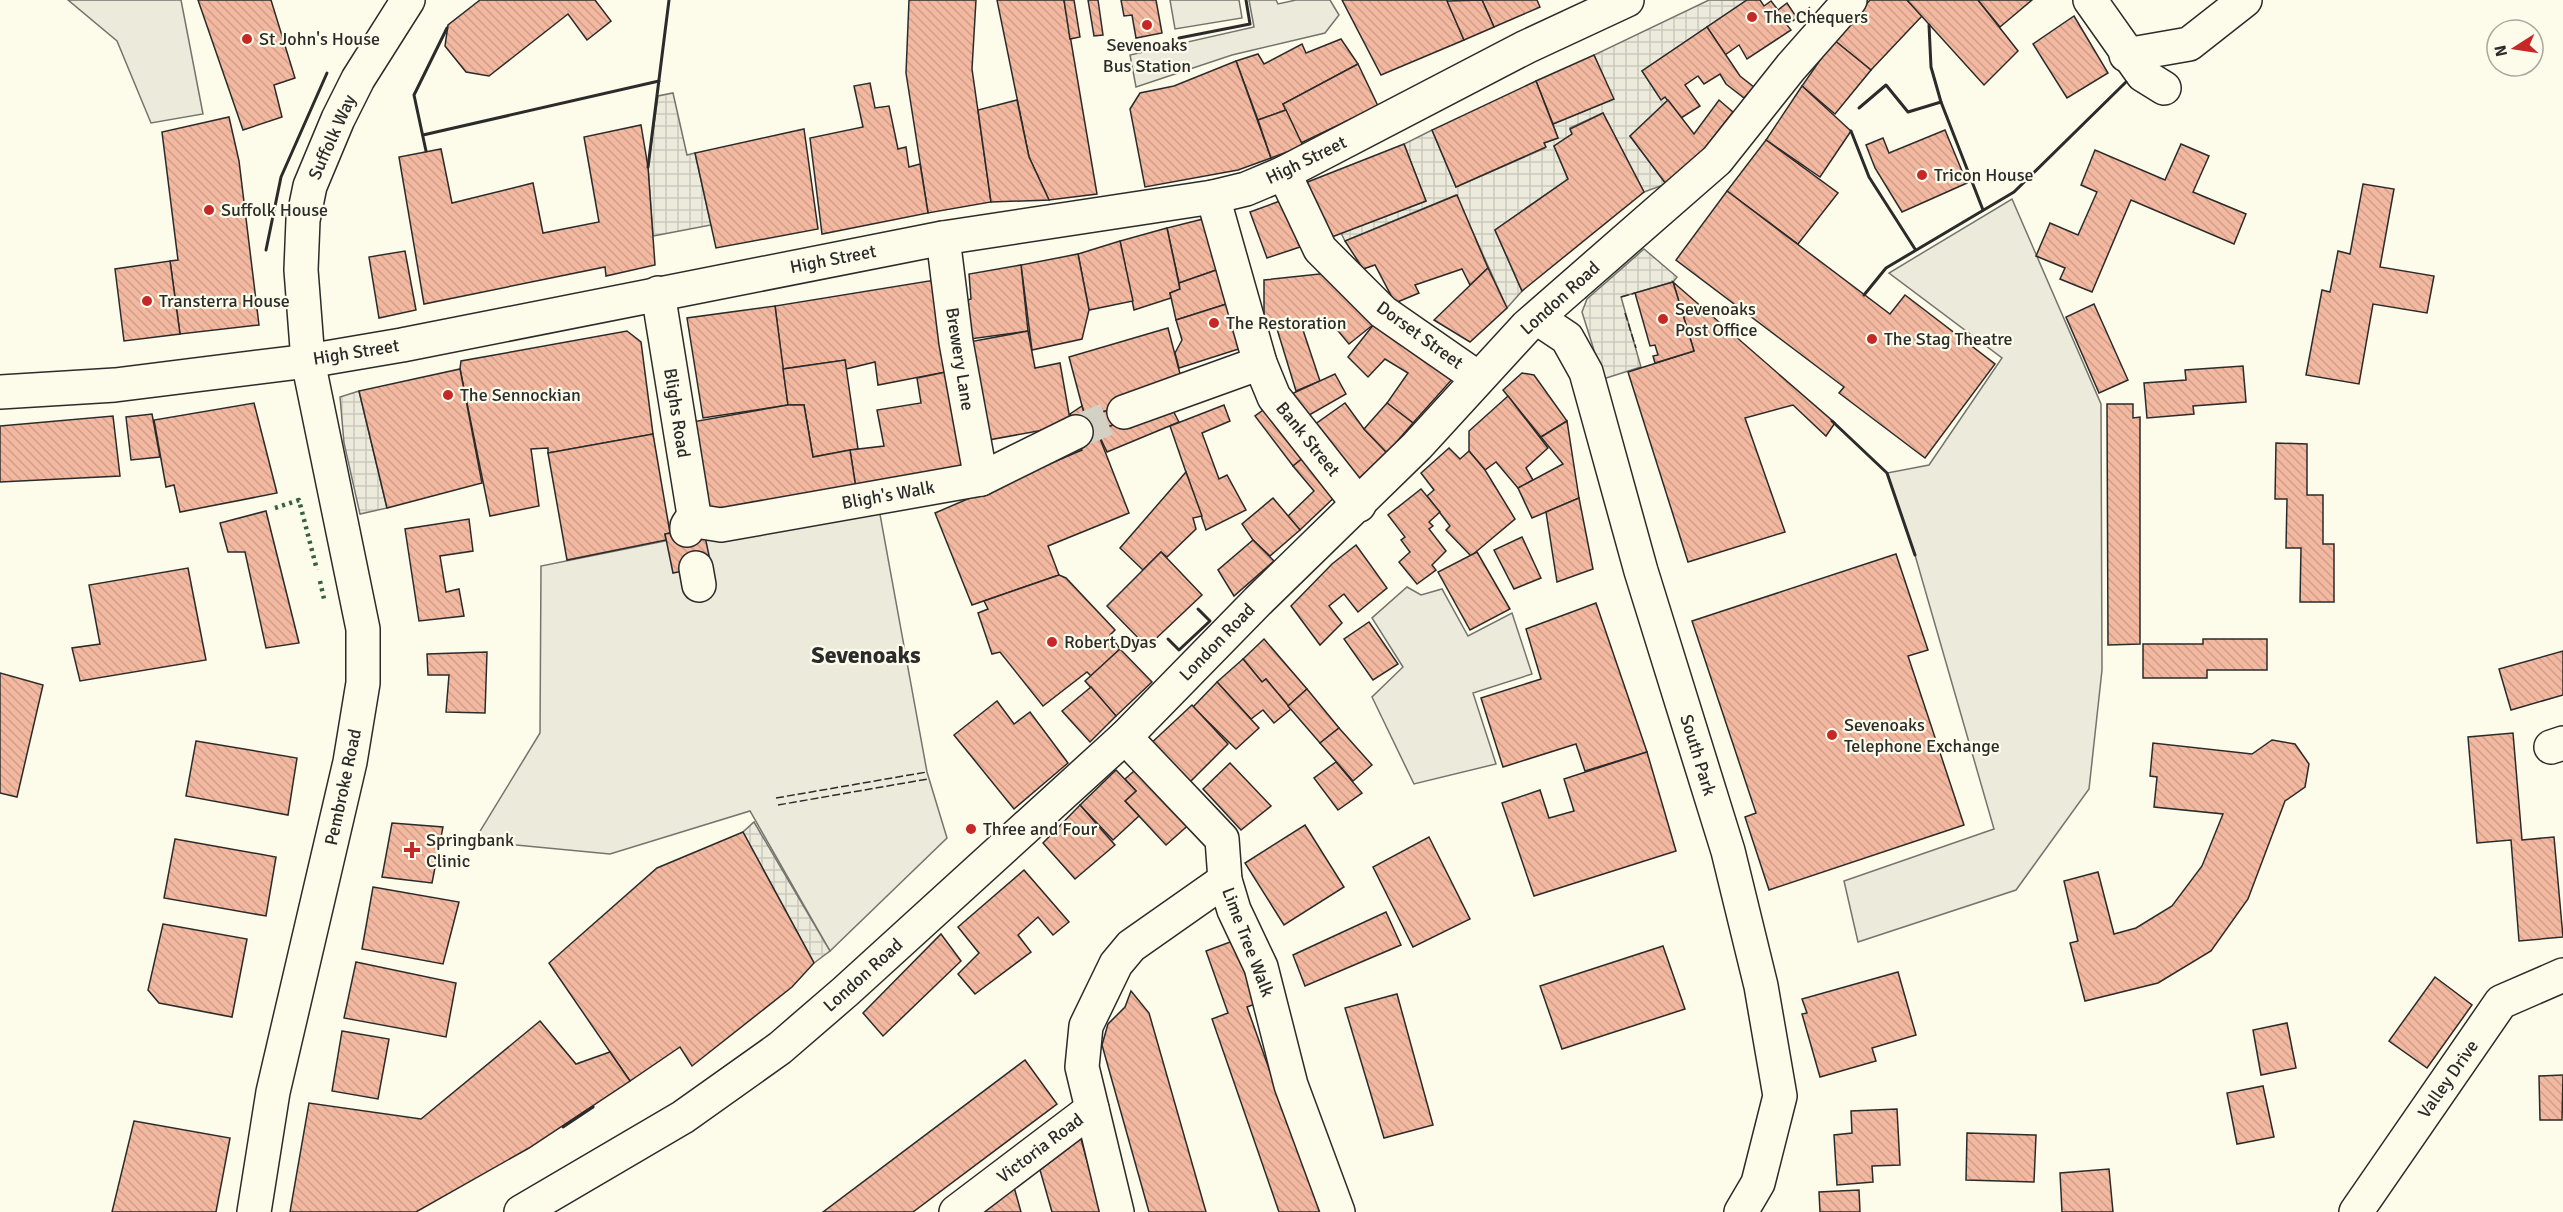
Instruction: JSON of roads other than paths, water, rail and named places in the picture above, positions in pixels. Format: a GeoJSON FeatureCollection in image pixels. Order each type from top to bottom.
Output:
{"type":"FeatureCollection","features":[{"type":"Feature","properties":{"kind":"street","name":"Suffolk Way"},"geometry":{"type":"LineString","coordinates":[[308,361],[301,244],[310,186],[322,152],[358,79],[408,0]]}},
{"type":"Feature","properties":{"kind":"street","name":"High Street"},"geometry":{"type":"LineString","coordinates":[[0,392],[115,385],[308,361],[402,345],[943,238],[1214,197],[1246,189],[1284,173],[1526,47],[1627,0]]}},
{"type":"Feature","properties":{"kind":"street","name":"London Road"},"geometry":{"type":"LineString","coordinates":[[521,1212],[683,1117],[780,1048],[846,991],[1125,737],[1258,601],[1359,505],[1537,318],[1717,160],[1791,67],[1850,0]]}},
{"type":"Feature","properties":{"kind":"street"},"geometry":{"type":"LineString","coordinates":[[2090,0],[2126,55],[2143,75],[2164,88]]}},
{"type":"Feature","properties":{"kind":"street"},"geometry":{"type":"LineString","coordinates":[[2126,55],[2189,44],[2245,0]]}},
{"type":"Feature","properties":{"kind":"street","name":"Dorset Street"},"geometry":{"type":"LineString","coordinates":[[1284,173],[1320,249],[1383,312],[1478,378]]}},
{"type":"Feature","properties":{"kind":"street","name":"Bank Street"},"geometry":{"type":"LineString","coordinates":[[1214,197],[1260,363],[1274,397],[1359,505]]}},
{"type":"Feature","properties":{"kind":"street","name":"Brewery Lane"},"geometry":{"type":"LineString","coordinates":[[943,238],[956,342],[981,479]]}},
{"type":"Feature","properties":{"kind":"street","name":"Blighs Road"},"geometry":{"type":"LineString","coordinates":[[658,293],[691,522]]}},
{"type":"Feature","properties":{"kind":"street","name":"South Park"},"geometry":{"type":"LineString","coordinates":[[1537,318],[1567,338],[1586,372],[1641,571],[1728,851],[1761,986],[1780,1095],[1758,1183],[1742,1212]]}},
{"type":"Feature","properties":{"kind":"street","name":"Pembroke Road"},"geometry":{"type":"LineString","coordinates":[[254,1212],[273,1092],[350,762],[363,683],[363,629],[308,361]]}},
{"type":"Feature","properties":{"kind":"street"},"geometry":{"type":"LineString","coordinates":[[1124,412],[1260,363]]}},
{"type":"Feature","properties":{"kind":"street","name":"Bligh's Walk"},"geometry":{"type":"LineString","coordinates":[[691,522],[721,525],[981,479],[1076,432]]}},
{"type":"Feature","properties":{"kind":"street","name":"Lime Tree Walk"},"geometry":{"type":"LineString","coordinates":[[1125,737],[1222,839],[1225,880],[1234,910],[1261,967],[1291,1086],[1338,1212]]}},
{"type":"Feature","properties":{"kind":"street","name":"Victoria Road"},"geometry":{"type":"LineString","coordinates":[[956,1212],[1092,1109],[1082,1067],[1086,1026],[1116,964],[1131,946],[1225,880]]}},
{"type":"Feature","properties":{"kind":"street","name":"Valley Drive"},"geometry":{"type":"LineString","coordinates":[[2356,1212],[2501,1002],[2563,975]]}},
{"type":"Feature","properties":{"kind":"street"},"geometry":{"type":"LineString","coordinates":[[1092,1109],[1117,1212]]}},
{"type":"Feature","properties":{"kind":"tunnel"},"geometry":{"type":"LineString","coordinates":[[1076,432],[1124,412]]}},
{"type":"Feature","properties":{"kind":"place","name":"The Chequers"},"geometry":{"type":"Point","coordinates":[1752,17]}},
{"type":"Feature","properties":{"kind":"place","name":"Sevenoaks Bus Station"},"geometry":{"type":"Point","coordinates":[1147,25]}},
{"type":"Feature","properties":{"kind":"place","name":"St John's House"},"geometry":{"type":"Point","coordinates":[247,39]}},
{"type":"Feature","properties":{"kind":"place","name":"Tricon House"},"geometry":{"type":"Point","coordinates":[1922,175]}},
{"type":"Feature","properties":{"kind":"place","name":"Suffolk House"},"geometry":{"type":"Point","coordinates":[209,210]}},
{"type":"Feature","properties":{"kind":"place","name":"Transterra House"},"geometry":{"type":"Point","coordinates":[147,301]}},
{"type":"Feature","properties":{"kind":"place","name":"Sevenoaks Post Office"},"geometry":{"type":"Point","coordinates":[1663,319]}},
{"type":"Feature","properties":{"kind":"place","name":"The Restoration"},"geometry":{"type":"Point","coordinates":[1214,323]}},
{"type":"Feature","properties":{"kind":"place","name":"The Stag Theatre"},"geometry":{"type":"Point","coordinates":[1872,339]}},
{"type":"Feature","properties":{"kind":"place","name":"The Sennockian"},"geometry":{"type":"Point","coordinates":[448,395]}},
{"type":"Feature","properties":{"kind":"place","name":"Robert Dyas"},"geometry":{"type":"Point","coordinates":[1052,642]}},
{"type":"Feature","properties":{"kind":"place","name":"Sevenoaks Telephone Exchange"},"geometry":{"type":"Point","coordinates":[1832,735]}},
{"type":"Feature","properties":{"kind":"place","name":"Three and Four"},"geometry":{"type":"Point","coordinates":[971,829]}},
{"type":"Feature","properties":{"kind":"place","name":"Springbank Clinic"},"geometry":{"type":"Point","coordinates":[412,850]}},
{"type":"Feature","properties":{"kind":"district","name":"Sevenoaks"},"geometry":{"type":"Point","coordinates":[866,655]}}]}
